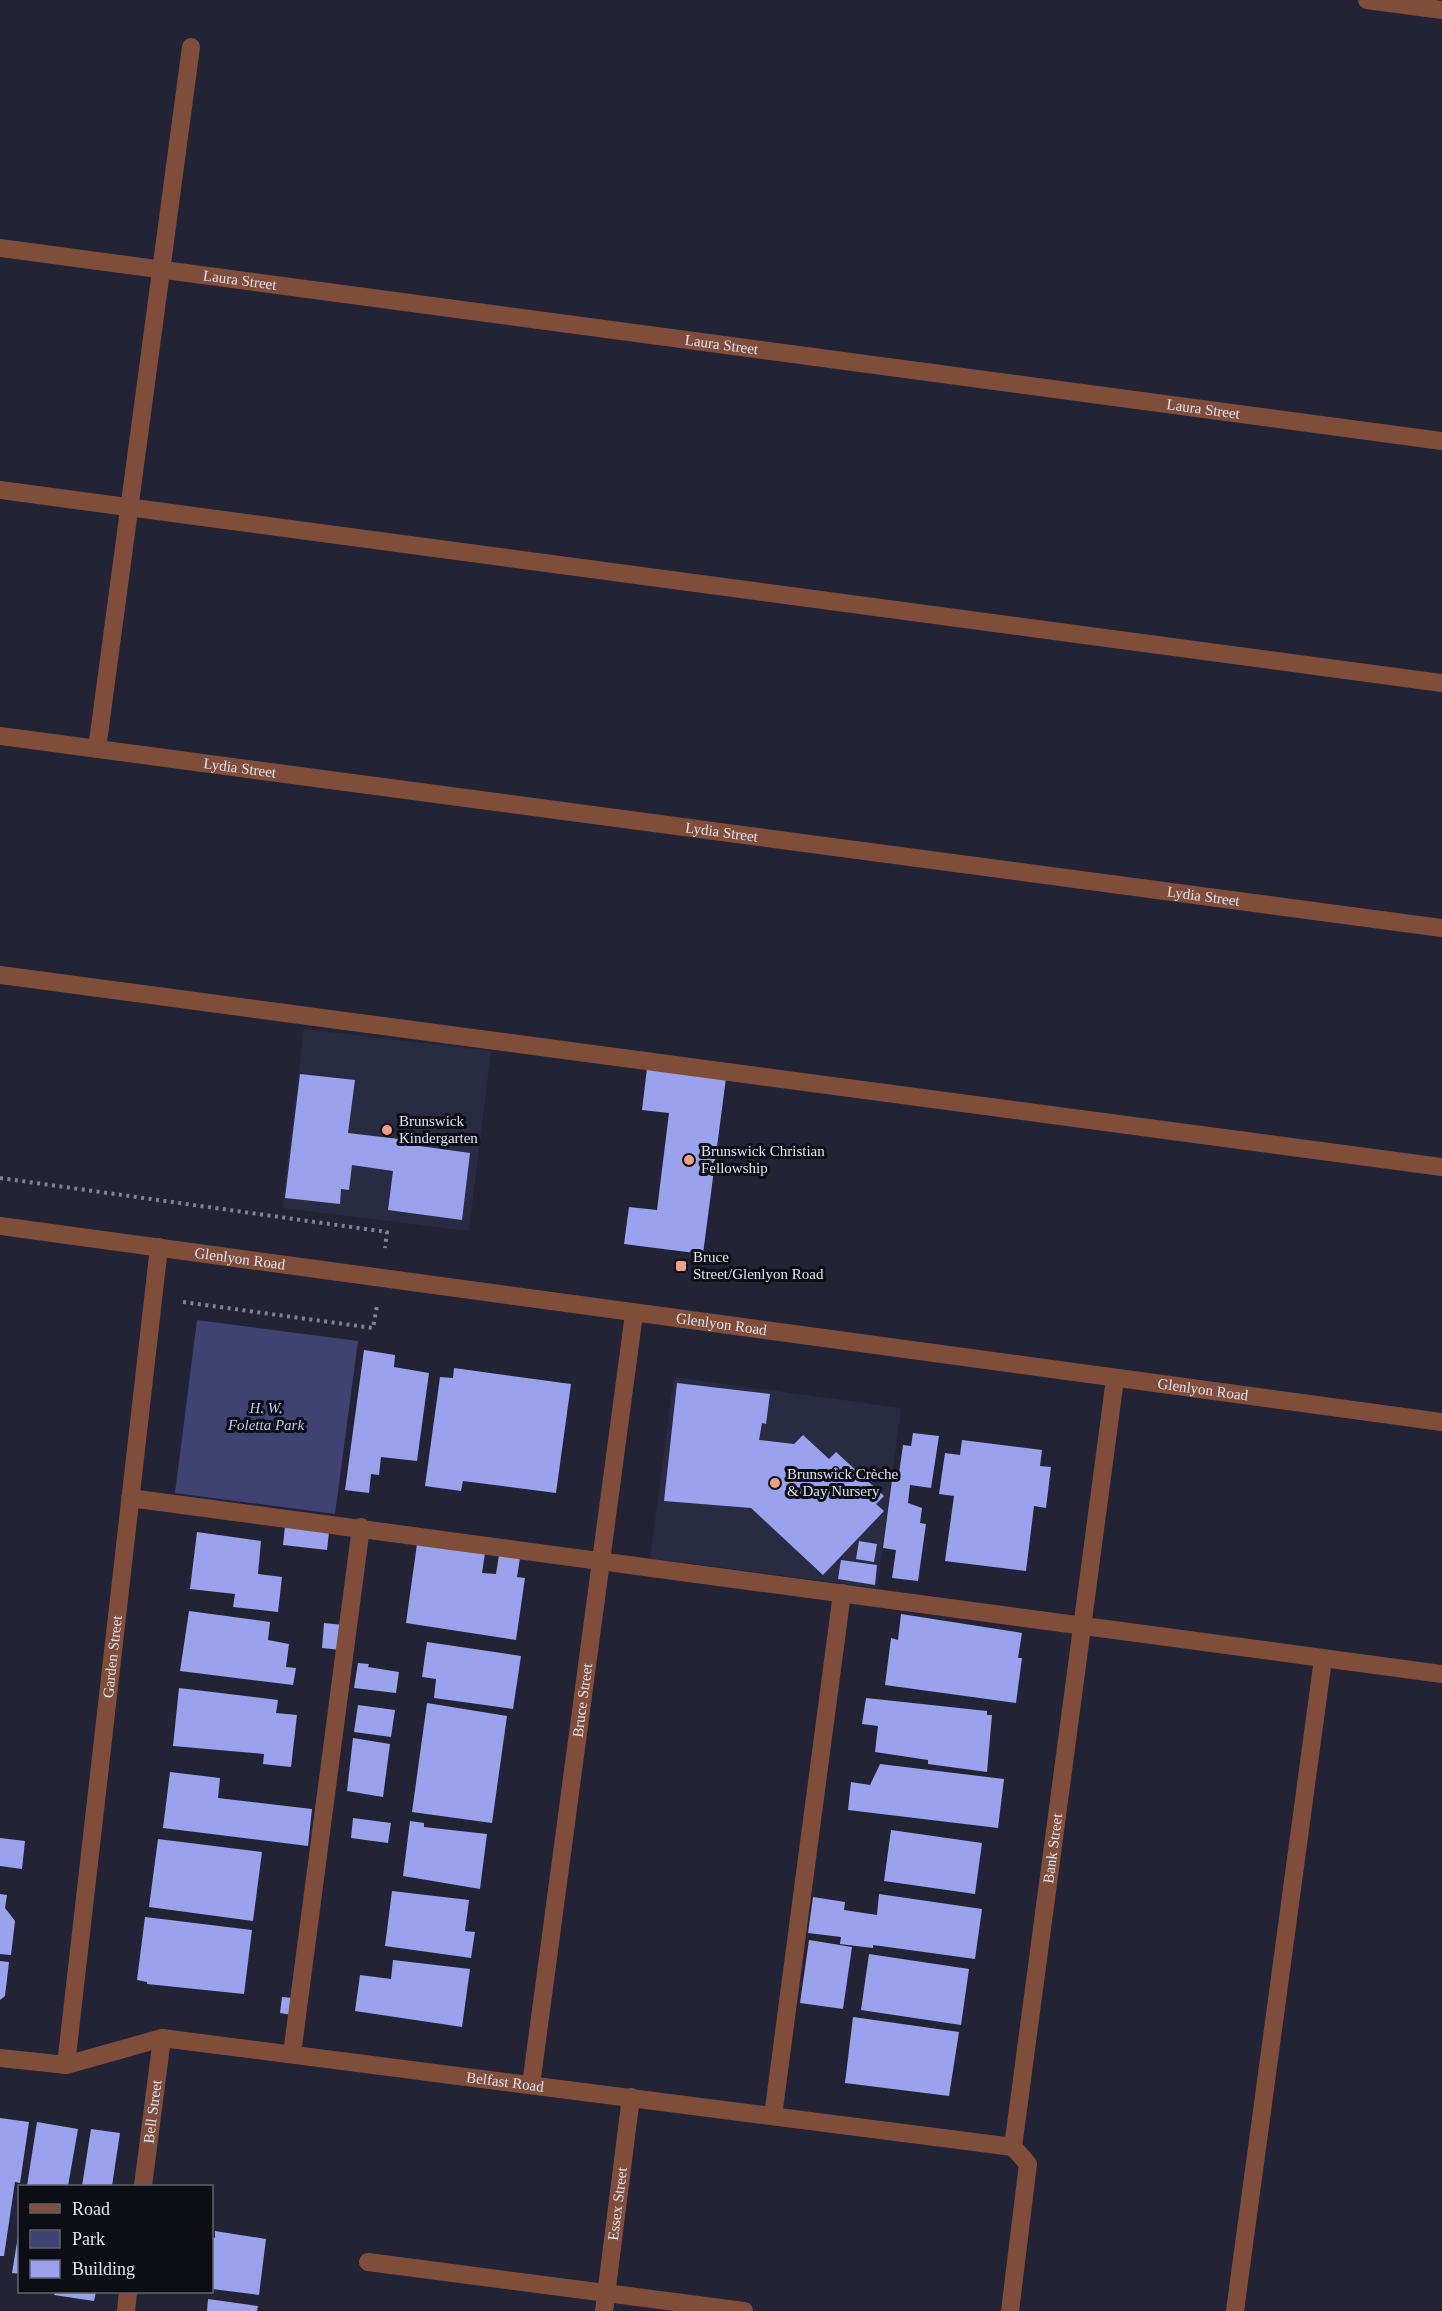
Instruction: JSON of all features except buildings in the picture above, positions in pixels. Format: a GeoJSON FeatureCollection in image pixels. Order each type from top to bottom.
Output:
{"type":"FeatureCollection","features":[{"type":"Feature","properties":{"kind":"street"},"geometry":{"type":"LineString","coordinates":[[1367,0],[1442,10]]}},
{"type":"Feature","properties":{"kind":"street"},"geometry":{"type":"LineString","coordinates":[[97,748],[191,47]]}},
{"type":"Feature","properties":{"kind":"street","name":"Laura Street"},"geometry":{"type":"LineString","coordinates":[[0,248],[1442,441]]}},
{"type":"Feature","properties":{"kind":"street"},"geometry":{"type":"LineString","coordinates":[[0,490],[1442,683]]}},
{"type":"Feature","properties":{"kind":"street","name":"Lydia Street"},"geometry":{"type":"LineString","coordinates":[[0,735],[1442,928]]}},
{"type":"Feature","properties":{"kind":"street"},"geometry":{"type":"LineString","coordinates":[[0,975],[1442,1167]]}},
{"type":"Feature","properties":{"kind":"street","name":"Glenlyon Road"},"geometry":{"type":"LineString","coordinates":[[0,1226],[634,1314],[1442,1422]]}},
{"type":"Feature","properties":{"kind":"street","name":"Garden Street"},"geometry":{"type":"LineString","coordinates":[[66,2065],[159,1247]]}},
{"type":"Feature","properties":{"kind":"street","name":"Bruce Street"},"geometry":{"type":"LineString","coordinates":[[531,2085],[634,1314]]}},
{"type":"Feature","properties":{"kind":"street","name":"Bank Street"},"geometry":{"type":"LineString","coordinates":[[1013,2146],[1115,1379]]}},
{"type":"Feature","properties":{"kind":"street"},"geometry":{"type":"LineString","coordinates":[[130,1498],[361,1527],[1442,1674]]}},
{"type":"Feature","properties":{"kind":"street"},"geometry":{"type":"LineString","coordinates":[[292,2054],[361,1527]]}},
{"type":"Feature","properties":{"kind":"street"},"geometry":{"type":"LineString","coordinates":[[772,2116],[843,1593]]}},
{"type":"Feature","properties":{"kind":"street"},"geometry":{"type":"LineString","coordinates":[[1235,2311],[1323,1659]]}},
{"type":"Feature","properties":{"kind":"street","name":"Belfast Road"},"geometry":{"type":"LineString","coordinates":[[0,2058],[66,2065],[162,2038],[1013,2146]]}},
{"type":"Feature","properties":{"kind":"street","name":"Bell Street"},"geometry":{"type":"LineString","coordinates":[[143,2185],[162,2038]]}},
{"type":"Feature","properties":{"kind":"street","name":"Essex Street"},"geometry":{"type":"LineString","coordinates":[[605,2302],[631,2097]]}},
{"type":"Feature","properties":{"kind":"street"},"geometry":{"type":"LineString","coordinates":[[1010,2311],[1028,2164],[1013,2146]]}},
{"type":"Feature","properties":{"kind":"street"},"geometry":{"type":"LineString","coordinates":[[368,2262],[605,2302],[744,2311]]}},
{"type":"Feature","properties":{"kind":"street"},"geometry":{"type":"LineString","coordinates":[[126,2311],[128,2293]]}},
{"type":"Feature","properties":{"kind":"shaded area","name":"Brunswick Kindergarten"},"geometry":{"type":"Polygon","coordinates":[[[304,1029],[491,1051],[469,1231],[282,1208],[304,1029]]]}},
{"type":"Feature","properties":{"kind":"shaded area","name":"Brunswick Crèche & Day Nursery"},"geometry":{"type":"Polygon","coordinates":[[[674,1377],[901,1408],[877,1588],[650,1558],[674,1377]]]}},
{"type":"Feature","properties":{"kind":"green space","name":"H. W. Foletta Park"},"geometry":{"type":"Polygon","coordinates":[[[197,1320],[358,1341],[335,1514],[175,1493],[197,1320]]]}},
{"type":"Feature","properties":{"kind":"place","name":"Brunswick Kindergarten"},"geometry":{"type":"Point","coordinates":[387,1130]}},
{"type":"Feature","properties":{"kind":"place","name":"Brunswick Christian Fellowship"},"geometry":{"type":"Point","coordinates":[689,1160]}},
{"type":"Feature","properties":{"kind":"place","name":"Bruce Street/Glenlyon Road"},"geometry":{"type":"Point","coordinates":[681,1266]}},
{"type":"Feature","properties":{"kind":"place","name":"Brunswick Crèche & Day Nursery"},"geometry":{"type":"Point","coordinates":[775,1483]}}]}
